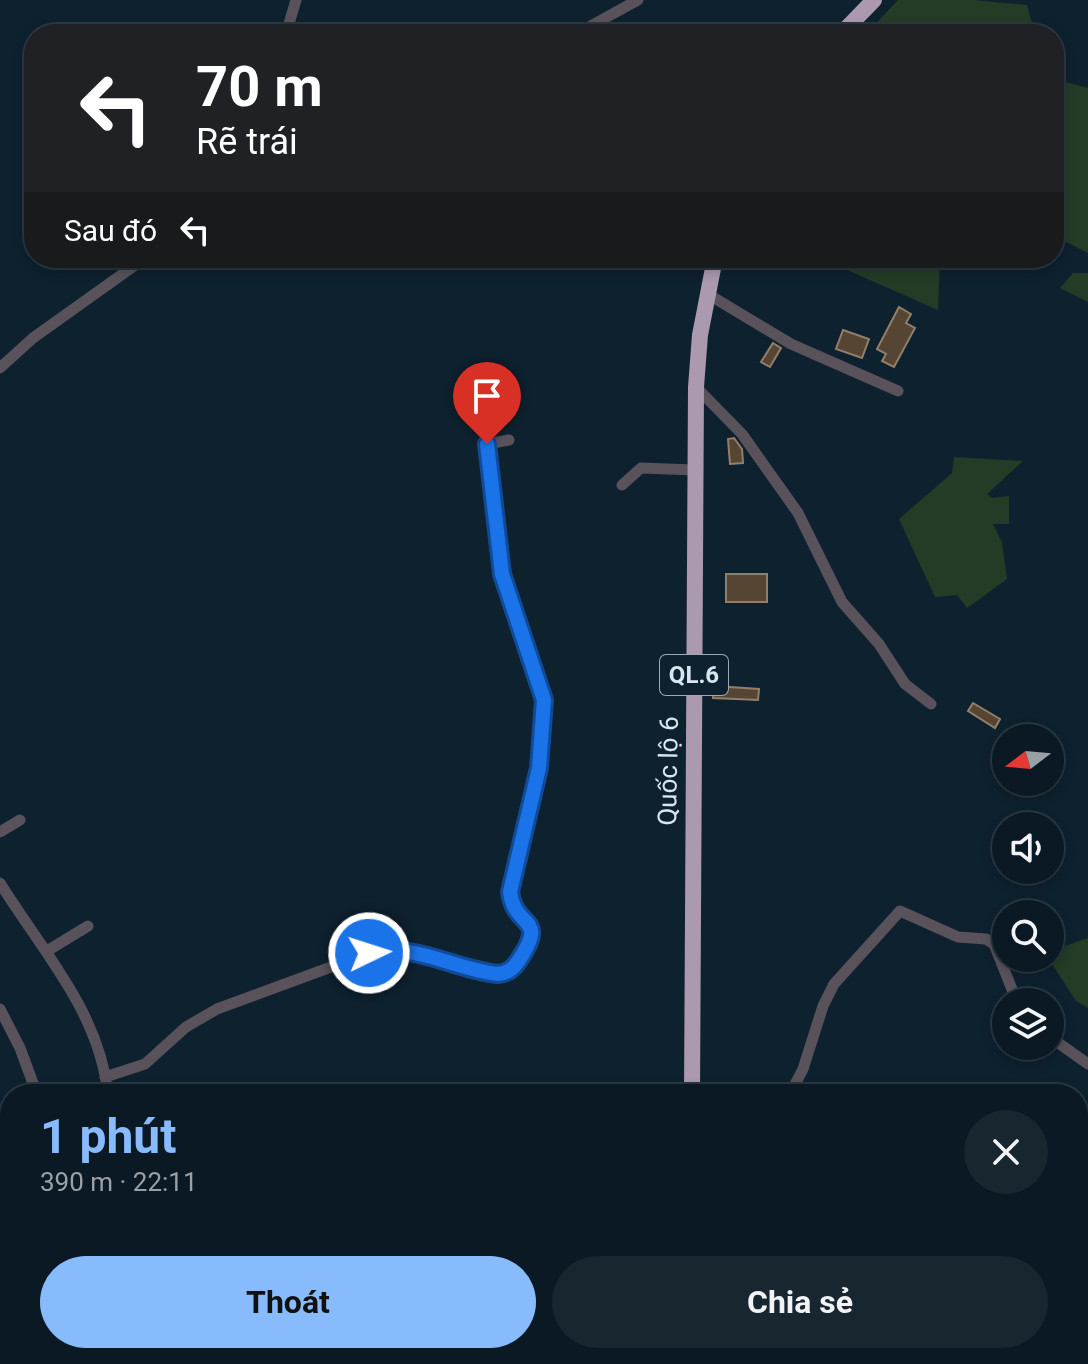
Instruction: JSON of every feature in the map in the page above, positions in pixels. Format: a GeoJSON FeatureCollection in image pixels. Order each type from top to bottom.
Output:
{"type":"FeatureCollection","features":[{"type":"Feature","properties":{"kind":"highway"},"geometry":{"type":"LineString","coordinates":[[851,24],[874,0]]}},
{"type":"Feature","properties":{"kind":"highway","name":"Quốc lộ 6"},"geometry":{"type":"LineString","coordinates":[[692,1084],[696,387],[706,293],[712,268]]}},
{"type":"Feature","properties":{"kind":"street"},"geometry":{"type":"LineString","coordinates":[[289,24],[296,0]]}},
{"type":"Feature","properties":{"kind":"street"},"geometry":{"type":"LineString","coordinates":[[594,24],[638,0]]}},
{"type":"Feature","properties":{"kind":"street"},"geometry":{"type":"LineString","coordinates":[[0,368],[33,338],[131,268]]}},
{"type":"Feature","properties":{"kind":"street"},"geometry":{"type":"LineString","coordinates":[[706,293],[791,344],[898,391]]}},
{"type":"Feature","properties":{"kind":"street"},"geometry":{"type":"LineString","coordinates":[[696,387],[742,434],[798,513],[842,602],[879,644],[905,684],[931,704]]}},
{"type":"Feature","properties":{"kind":"street"},"geometry":{"type":"LineString","coordinates":[[110,1084],[145,1064],[186,1027],[217,1009],[369,953],[388,949],[422,952],[498,974],[514,967],[532,940],[532,931],[513,906],[510,892],[539,768],[544,700],[502,574],[496,506],[486,448],[487,444],[509,440]]}},
{"type":"Feature","properties":{"kind":"street"},"geometry":{"type":"LineString","coordinates":[[622,485],[641,468],[695,470]]}},
{"type":"Feature","properties":{"kind":"street"},"geometry":{"type":"LineString","coordinates":[[0,832],[20,820]]}},
{"type":"Feature","properties":{"kind":"street"},"geometry":{"type":"LineString","coordinates":[[0,883],[47,951],[94,1032],[107,1084]]}},
{"type":"Feature","properties":{"kind":"street"},"geometry":{"type":"LineString","coordinates":[[795,1084],[834,984],[900,911],[958,937],[986,939],[994,944],[1011,988]]}},
{"type":"Feature","properties":{"kind":"street"},"geometry":{"type":"LineString","coordinates":[[47,951],[88,926]]}},
{"type":"Feature","properties":{"kind":"street"},"geometry":{"type":"LineString","coordinates":[[0,1009],[20,1048],[33,1084]]}},
{"type":"Feature","properties":{"kind":"street"},"geometry":{"type":"LineString","coordinates":[[1064,1047],[1088,1064]]}},
{"type":"Feature","properties":{"kind":"green space"},"geometry":{"type":"Polygon","coordinates":[[[898,0],[974,0],[1027,5],[1032,24],[875,24],[898,0]]]}},
{"type":"Feature","properties":{"kind":"green space"},"geometry":{"type":"Polygon","coordinates":[[[1064,82],[1088,88],[1088,253],[1064,241],[1064,82]]]}},
{"type":"Feature","properties":{"kind":"green space"},"geometry":{"type":"Polygon","coordinates":[[[940,268],[938,310],[845,269],[940,268]]]}},
{"type":"Feature","properties":{"kind":"green space"},"geometry":{"type":"Polygon","coordinates":[[[1073,273],[1088,273],[1088,302],[1060,288],[1073,273]]]}},
{"type":"Feature","properties":{"kind":"green space"},"geometry":{"type":"Polygon","coordinates":[[[954,457],[1023,461],[987,494],[992,498],[1009,496],[1009,524],[993,524],[1002,542],[1007,579],[967,608],[957,595],[935,597],[899,519],[952,473],[954,457]]]}},
{"type":"Feature","properties":{"kind":"green space"},"geometry":{"type":"Polygon","coordinates":[[[1088,938],[1088,1008],[1076,1001],[1057,972],[1064,972],[1064,946],[1088,938]]]}},
{"type":"Feature","properties":{"kind":"building"},"geometry":{"type":"Polygon","coordinates":[[[899,307],[911,314],[906,323],[915,328],[894,367],[882,361],[886,354],[877,349],[899,307]]]}},
{"type":"Feature","properties":{"kind":"building"},"geometry":{"type":"Polygon","coordinates":[[[843,330],[869,339],[862,358],[836,349],[843,330]]]}},
{"type":"Feature","properties":{"kind":"building"},"geometry":{"type":"Polygon","coordinates":[[[773,343],[781,348],[770,367],[761,362],[773,343]]]}},
{"type":"Feature","properties":{"kind":"building"},"geometry":{"type":"Polygon","coordinates":[[[734,438],[742,449],[743,463],[730,464],[728,439],[734,438]]]}},
{"type":"Feature","properties":{"kind":"building"},"geometry":{"type":"Polygon","coordinates":[[[726,574],[767,574],[767,602],[726,602],[726,574]]]}},
{"type":"Feature","properties":{"kind":"building"},"geometry":{"type":"Polygon","coordinates":[[[714,686],[759,689],[758,700],[713,698],[714,686]]]}},
{"type":"Feature","properties":{"kind":"building"},"geometry":{"type":"Polygon","coordinates":[[[973,703],[1000,719],[992,726],[968,711],[973,703]]]}},
{"type":"Feature","properties":{"kind":"route"},"geometry":{"type":"LineString","coordinates":[[369,953],[388,949],[411,950],[491,974],[504,974],[514,967],[533,936],[530,927],[513,906],[510,886],[539,768],[544,700],[502,574],[487,444]]}}]}
